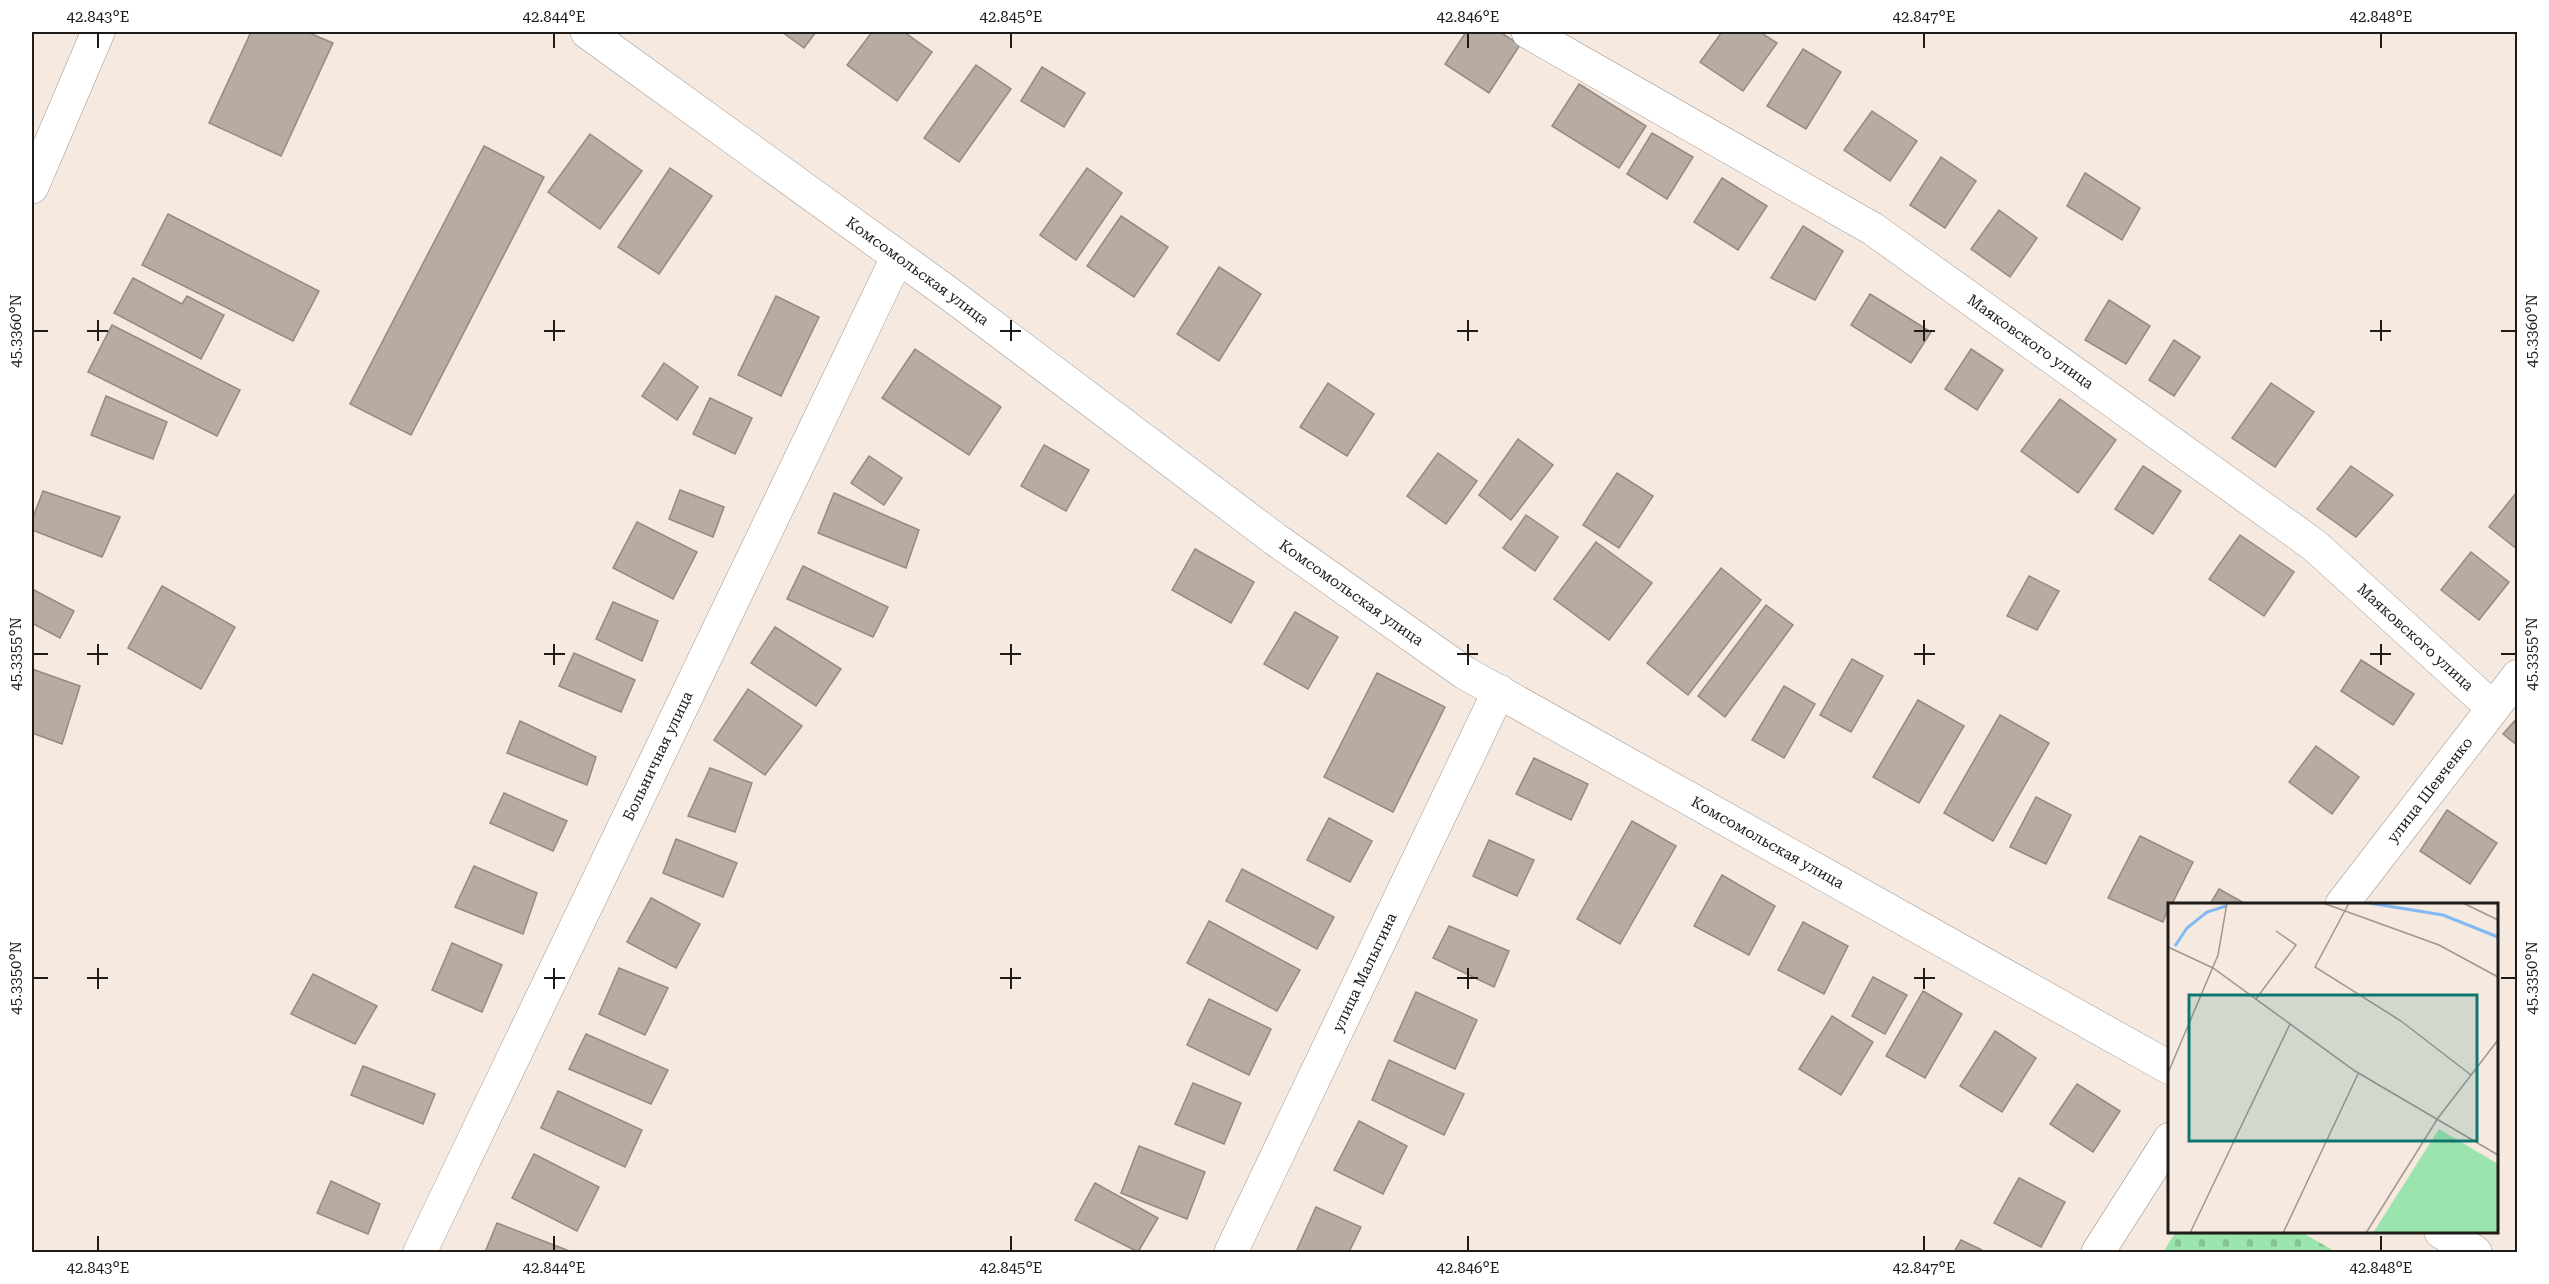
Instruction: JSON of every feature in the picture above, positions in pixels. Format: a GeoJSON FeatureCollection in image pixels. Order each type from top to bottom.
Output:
{"type":"FeatureCollection","features":[{"type":"Feature","properties":{"kind":"street"},"geometry":{"type":"LineString","coordinates":[[32,187],[98,32]]}},
{"type":"Feature","properties":{"kind":"street","name":"Комсомольская улица"},"geometry":{"type":"LineString","coordinates":[[590,32],[897,258],[951,295],[1275,539],[1465,673],[2168,1067]]}},
{"type":"Feature","properties":{"kind":"street","name":"Маяковского улица"},"geometry":{"type":"LineString","coordinates":[[1528,32],[1873,229],[2314,545],[2493,708]]}},
{"type":"Feature","properties":{"kind":"street","name":"Больничная улица"},"geometry":{"type":"LineString","coordinates":[[420,1252],[897,258]]}},
{"type":"Feature","properties":{"kind":"street","name":"улица Шевченко"},"geometry":{"type":"LineString","coordinates":[[2343,903],[2517,676]]}},
{"type":"Feature","properties":{"kind":"street","name":"улица Малыгина"},"geometry":{"type":"LineString","coordinates":[[1231,1252],[1499,691]]}},
{"type":"Feature","properties":{"kind":"street"},"geometry":{"type":"LineString","coordinates":[[2098,1252],[2168,1141]]}},
{"type":"Feature","properties":{"kind":"street"},"geometry":{"type":"LineString","coordinates":[[2443,1233],[2475,1252]]}},
{"type":"Feature","properties":{"kind":"green space"},"geometry":{"type":"Polygon","coordinates":[[[2175,1233],[2303,1233],[2336,1252],[2163,1252],[2175,1233]]]}},
{"type":"Feature","properties":{"kind":"building"},"geometry":{"type":"Polygon","coordinates":[[[251,32],[307,32],[333,43],[281,156],[209,123],[251,32]]]}},
{"type":"Feature","properties":{"kind":"building"},"geometry":{"type":"Polygon","coordinates":[[[782,32],[816,32],[804,48],[782,32]]]}},
{"type":"Feature","properties":{"kind":"building"},"geometry":{"type":"Polygon","coordinates":[[[872,32],[904,32],[932,52],[897,101],[847,65],[872,32]]]}},
{"type":"Feature","properties":{"kind":"building"},"geometry":{"type":"Polygon","coordinates":[[[1466,32],[1500,32],[1520,45],[1489,93],[1445,64],[1466,32]]]}},
{"type":"Feature","properties":{"kind":"building"},"geometry":{"type":"Polygon","coordinates":[[[1722,32],[1760,32],[1777,43],[1743,91],[1700,62],[1722,32]]]}},
{"type":"Feature","properties":{"kind":"building"},"geometry":{"type":"Polygon","coordinates":[[[1803,49],[1841,72],[1806,129],[1767,106],[1803,49]]]}},
{"type":"Feature","properties":{"kind":"building"},"geometry":{"type":"Polygon","coordinates":[[[976,65],[1011,89],[959,162],[924,138],[976,65]]]}},
{"type":"Feature","properties":{"kind":"building"},"geometry":{"type":"Polygon","coordinates":[[[1042,67],[1085,93],[1064,127],[1021,101],[1042,67]]]}},
{"type":"Feature","properties":{"kind":"building"},"geometry":{"type":"Polygon","coordinates":[[[1579,84],[1646,126],[1619,168],[1552,126],[1579,84]]]}},
{"type":"Feature","properties":{"kind":"building"},"geometry":{"type":"Polygon","coordinates":[[[1872,111],[1917,141],[1890,181],[1844,150],[1872,111]]]}},
{"type":"Feature","properties":{"kind":"building"},"geometry":{"type":"Polygon","coordinates":[[[1652,133],[1693,157],[1667,199],[1627,174],[1652,133]]]}},
{"type":"Feature","properties":{"kind":"building"},"geometry":{"type":"Polygon","coordinates":[[[590,134],[642,171],[600,229],[548,192],[590,134]]]}},
{"type":"Feature","properties":{"kind":"building"},"geometry":{"type":"Polygon","coordinates":[[[484,146],[544,177],[411,435],[350,404],[484,146]]]}},
{"type":"Feature","properties":{"kind":"building"},"geometry":{"type":"Polygon","coordinates":[[[1941,157],[1976,181],[1945,228],[1910,205],[1941,157]]]}},
{"type":"Feature","properties":{"kind":"building"},"geometry":{"type":"Polygon","coordinates":[[[670,168],[712,196],[659,274],[618,247],[670,168]]]}},
{"type":"Feature","properties":{"kind":"building"},"geometry":{"type":"Polygon","coordinates":[[[1087,168],[1122,193],[1076,260],[1040,235],[1087,168]]]}},
{"type":"Feature","properties":{"kind":"building"},"geometry":{"type":"Polygon","coordinates":[[[2085,173],[2140,208],[2122,240],[2067,206],[2085,173]]]}},
{"type":"Feature","properties":{"kind":"building"},"geometry":{"type":"Polygon","coordinates":[[[1722,178],[1767,206],[1738,250],[1694,222],[1722,178]]]}},
{"type":"Feature","properties":{"kind":"building"},"geometry":{"type":"Polygon","coordinates":[[[1999,210],[2037,238],[2010,277],[1971,249],[1999,210]]]}},
{"type":"Feature","properties":{"kind":"building"},"geometry":{"type":"Polygon","coordinates":[[[168,214],[319,291],[293,341],[142,265],[168,214]]]}},
{"type":"Feature","properties":{"kind":"building"},"geometry":{"type":"Polygon","coordinates":[[[1121,216],[1168,247],[1134,297],[1087,266],[1121,216]]]}},
{"type":"Feature","properties":{"kind":"building"},"geometry":{"type":"Polygon","coordinates":[[[1803,226],[1843,251],[1815,300],[1771,278],[1803,226]]]}},
{"type":"Feature","properties":{"kind":"building"},"geometry":{"type":"Polygon","coordinates":[[[1219,267],[1261,294],[1219,361],[1177,334],[1219,267]]]}},
{"type":"Feature","properties":{"kind":"building"},"geometry":{"type":"Polygon","coordinates":[[[133,278],[182,304],[187,296],[224,315],[201,359],[114,313],[133,278]]]}},
{"type":"Feature","properties":{"kind":"building"},"geometry":{"type":"Polygon","coordinates":[[[1870,294],[1931,332],[1911,363],[1851,325],[1870,294]]]}},
{"type":"Feature","properties":{"kind":"building"},"geometry":{"type":"Polygon","coordinates":[[[776,296],[819,317],[781,396],[738,375],[776,296]]]}},
{"type":"Feature","properties":{"kind":"building"},"geometry":{"type":"Polygon","coordinates":[[[2109,300],[2150,326],[2126,364],[2085,340],[2109,300]]]}},
{"type":"Feature","properties":{"kind":"building"},"geometry":{"type":"Polygon","coordinates":[[[112,325],[240,390],[217,436],[88,372],[112,325]]]}},
{"type":"Feature","properties":{"kind":"building"},"geometry":{"type":"Polygon","coordinates":[[[2174,340],[2200,357],[2174,396],[2149,380],[2174,340]]]}},
{"type":"Feature","properties":{"kind":"building"},"geometry":{"type":"Polygon","coordinates":[[[915,349],[1001,407],[969,455],[882,398],[915,349]]]}},
{"type":"Feature","properties":{"kind":"building"},"geometry":{"type":"Polygon","coordinates":[[[1971,349],[2003,370],[1977,410],[1945,389],[1971,349]]]}},
{"type":"Feature","properties":{"kind":"building"},"geometry":{"type":"Polygon","coordinates":[[[664,363],[698,387],[677,420],[642,396],[664,363]]]}},
{"type":"Feature","properties":{"kind":"building"},"geometry":{"type":"Polygon","coordinates":[[[1328,383],[1374,414],[1347,456],[1300,427],[1328,383]]]}},
{"type":"Feature","properties":{"kind":"building"},"geometry":{"type":"Polygon","coordinates":[[[2271,383],[2314,412],[2275,467],[2232,438],[2271,383]]]}},
{"type":"Feature","properties":{"kind":"building"},"geometry":{"type":"Polygon","coordinates":[[[106,396],[167,422],[153,459],[91,435],[106,396]]]}},
{"type":"Feature","properties":{"kind":"building"},"geometry":{"type":"Polygon","coordinates":[[[710,398],[752,418],[735,454],[693,434],[710,398]]]}},
{"type":"Feature","properties":{"kind":"building"},"geometry":{"type":"Polygon","coordinates":[[[2060,399],[2116,440],[2078,493],[2021,451],[2060,399]]]}},
{"type":"Feature","properties":{"kind":"building"},"geometry":{"type":"Polygon","coordinates":[[[1518,439],[1553,465],[1511,520],[1479,495],[1518,439]]]}},
{"type":"Feature","properties":{"kind":"building"},"geometry":{"type":"Polygon","coordinates":[[[1044,445],[1089,470],[1066,511],[1021,486],[1044,445]]]}},
{"type":"Feature","properties":{"kind":"building"},"geometry":{"type":"Polygon","coordinates":[[[1438,453],[1477,481],[1446,524],[1407,496],[1438,453]]]}},
{"type":"Feature","properties":{"kind":"building"},"geometry":{"type":"Polygon","coordinates":[[[869,456],[902,478],[884,505],[851,483],[869,456]]]}},
{"type":"Feature","properties":{"kind":"building"},"geometry":{"type":"Polygon","coordinates":[[[2143,466],[2181,491],[2153,534],[2115,509],[2143,466]]]}},
{"type":"Feature","properties":{"kind":"building"},"geometry":{"type":"Polygon","coordinates":[[[2351,466],[2393,495],[2356,537],[2317,509],[2351,466]]]}},
{"type":"Feature","properties":{"kind":"building"},"geometry":{"type":"Polygon","coordinates":[[[1617,473],[1653,496],[1619,548],[1583,525],[1617,473]]]}},
{"type":"Feature","properties":{"kind":"building"},"geometry":{"type":"Polygon","coordinates":[[[680,490],[724,507],[713,537],[669,519],[680,490]]]}},
{"type":"Feature","properties":{"kind":"building"},"geometry":{"type":"Polygon","coordinates":[[[43,491],[120,517],[102,557],[32,530],[32,520],[43,491]]]}},
{"type":"Feature","properties":{"kind":"building"},"geometry":{"type":"Polygon","coordinates":[[[834,493],[919,530],[906,568],[818,533],[834,493]]]}},
{"type":"Feature","properties":{"kind":"building"},"geometry":{"type":"Polygon","coordinates":[[[2516,493],[2518,495],[2518,550],[2489,527],[2516,493]]]}},
{"type":"Feature","properties":{"kind":"building"},"geometry":{"type":"Polygon","coordinates":[[[1526,515],[1558,537],[1535,571],[1503,548],[1526,515]]]}},
{"type":"Feature","properties":{"kind":"building"},"geometry":{"type":"Polygon","coordinates":[[[637,522],[697,552],[673,599],[613,568],[637,522]]]}},
{"type":"Feature","properties":{"kind":"building"},"geometry":{"type":"Polygon","coordinates":[[[2240,535],[2294,572],[2264,616],[2209,579],[2240,535]]]}},
{"type":"Feature","properties":{"kind":"building"},"geometry":{"type":"Polygon","coordinates":[[[1596,542],[1652,583],[1609,640],[1554,599],[1596,542]]]}},
{"type":"Feature","properties":{"kind":"building"},"geometry":{"type":"Polygon","coordinates":[[[1195,549],[1254,582],[1231,623],[1172,590],[1195,549]]]}},
{"type":"Feature","properties":{"kind":"building"},"geometry":{"type":"Polygon","coordinates":[[[2471,552],[2509,582],[2479,620],[2441,590],[2471,552]]]}},
{"type":"Feature","properties":{"kind":"building"},"geometry":{"type":"Polygon","coordinates":[[[803,566],[888,607],[873,637],[787,599],[803,566]]]}},
{"type":"Feature","properties":{"kind":"building"},"geometry":{"type":"Polygon","coordinates":[[[1721,568],[1761,600],[1688,695],[1647,663],[1721,568]]]}},
{"type":"Feature","properties":{"kind":"building"},"geometry":{"type":"Polygon","coordinates":[[[2029,576],[2059,591],[2037,630],[2007,616],[2029,576]]]}},
{"type":"Feature","properties":{"kind":"building"},"geometry":{"type":"Polygon","coordinates":[[[162,586],[235,627],[201,689],[128,648],[162,586]]]}},
{"type":"Feature","properties":{"kind":"building"},"geometry":{"type":"Polygon","coordinates":[[[32,589],[74,611],[60,638],[32,623],[32,589]]]}},
{"type":"Feature","properties":{"kind":"building"},"geometry":{"type":"Polygon","coordinates":[[[613,602],[658,621],[642,661],[596,639],[613,602]]]}},
{"type":"Feature","properties":{"kind":"building"},"geometry":{"type":"Polygon","coordinates":[[[1766,605],[1793,625],[1725,717],[1698,696],[1766,605]]]}},
{"type":"Feature","properties":{"kind":"building"},"geometry":{"type":"Polygon","coordinates":[[[1295,612],[1338,637],[1308,689],[1264,664],[1295,612]]]}},
{"type":"Feature","properties":{"kind":"building"},"geometry":{"type":"Polygon","coordinates":[[[775,627],[841,669],[816,706],[751,663],[775,627]]]}},
{"type":"Feature","properties":{"kind":"building"},"geometry":{"type":"Polygon","coordinates":[[[574,653],[635,680],[621,712],[559,686],[574,653]]]}},
{"type":"Feature","properties":{"kind":"building"},"geometry":{"type":"Polygon","coordinates":[[[1852,659],[1883,676],[1851,732],[1820,715],[1852,659]]]}},
{"type":"Feature","properties":{"kind":"building"},"geometry":{"type":"Polygon","coordinates":[[[2361,660],[2414,694],[2393,725],[2341,691],[2361,660]]]}},
{"type":"Feature","properties":{"kind":"building"},"geometry":{"type":"Polygon","coordinates":[[[32,669],[80,686],[62,744],[32,733],[32,669]]]}},
{"type":"Feature","properties":{"kind":"building"},"geometry":{"type":"Polygon","coordinates":[[[1377,673],[1445,707],[1393,812],[1324,777],[1377,673]]]}},
{"type":"Feature","properties":{"kind":"building"},"geometry":{"type":"Polygon","coordinates":[[[1784,686],[1815,704],[1784,758],[1752,740],[1784,686]]]}},
{"type":"Feature","properties":{"kind":"building"},"geometry":{"type":"Polygon","coordinates":[[[748,689],[802,726],[765,775],[714,740],[748,689]]]}},
{"type":"Feature","properties":{"kind":"building"},"geometry":{"type":"Polygon","coordinates":[[[1918,700],[1964,726],[1919,803],[1873,777],[1918,700]]]}},
{"type":"Feature","properties":{"kind":"building"},"geometry":{"type":"Polygon","coordinates":[[[2000,715],[2049,743],[1993,841],[1944,813],[2000,715]]]}},
{"type":"Feature","properties":{"kind":"building"},"geometry":{"type":"Polygon","coordinates":[[[2518,717],[2518,746],[2503,734],[2518,717]]]}},
{"type":"Feature","properties":{"kind":"building"},"geometry":{"type":"Polygon","coordinates":[[[520,721],[596,757],[587,785],[507,753],[520,721]]]}},
{"type":"Feature","properties":{"kind":"building"},"geometry":{"type":"Polygon","coordinates":[[[2316,746],[2359,777],[2332,814],[2289,782],[2316,746]]]}},
{"type":"Feature","properties":{"kind":"building"},"geometry":{"type":"Polygon","coordinates":[[[1534,758],[1588,784],[1571,820],[1516,794],[1534,758]]]}},
{"type":"Feature","properties":{"kind":"building"},"geometry":{"type":"Polygon","coordinates":[[[710,768],[752,783],[735,832],[688,816],[710,768]]]}},
{"type":"Feature","properties":{"kind":"building"},"geometry":{"type":"Polygon","coordinates":[[[504,793],[567,821],[553,851],[490,823],[504,793]]]}},
{"type":"Feature","properties":{"kind":"building"},"geometry":{"type":"Polygon","coordinates":[[[2036,797],[2071,815],[2046,864],[2010,847],[2036,797]]]}},
{"type":"Feature","properties":{"kind":"building"},"geometry":{"type":"Polygon","coordinates":[[[2447,810],[2497,843],[2470,884],[2420,851],[2447,810]]]}},
{"type":"Feature","properties":{"kind":"building"},"geometry":{"type":"Polygon","coordinates":[[[1329,818],[1372,841],[1350,882],[1307,860],[1329,818]]]}},
{"type":"Feature","properties":{"kind":"building"},"geometry":{"type":"Polygon","coordinates":[[[1632,821],[1676,846],[1620,944],[1577,919],[1632,821]]]}},
{"type":"Feature","properties":{"kind":"building"},"geometry":{"type":"Polygon","coordinates":[[[2140,836],[2193,862],[2172,903],[2168,903],[2163,922],[2108,898],[2140,836]]]}},
{"type":"Feature","properties":{"kind":"building"},"geometry":{"type":"Polygon","coordinates":[[[676,839],[737,863],[723,897],[663,873],[676,839]]]}},
{"type":"Feature","properties":{"kind":"building"},"geometry":{"type":"Polygon","coordinates":[[[1489,840],[1534,860],[1517,896],[1473,876],[1489,840]]]}},
{"type":"Feature","properties":{"kind":"building"},"geometry":{"type":"Polygon","coordinates":[[[474,866],[537,893],[523,934],[455,907],[474,866]]]}},
{"type":"Feature","properties":{"kind":"building"},"geometry":{"type":"Polygon","coordinates":[[[1242,869],[1334,917],[1317,949],[1226,901],[1242,869]]]}},
{"type":"Feature","properties":{"kind":"building"},"geometry":{"type":"Polygon","coordinates":[[[1722,875],[1775,906],[1749,955],[1694,926],[1722,875]]]}},
{"type":"Feature","properties":{"kind":"building"},"geometry":{"type":"Polygon","coordinates":[[[2219,889],[2244,903],[2211,903],[2219,889]]]}},
{"type":"Feature","properties":{"kind":"building"},"geometry":{"type":"Polygon","coordinates":[[[651,898],[700,924],[676,968],[627,942],[651,898]]]}},
{"type":"Feature","properties":{"kind":"building"},"geometry":{"type":"Polygon","coordinates":[[[1209,921],[1300,970],[1277,1011],[1187,963],[1209,921]]]}},
{"type":"Feature","properties":{"kind":"building"},"geometry":{"type":"Polygon","coordinates":[[[1803,922],[1848,946],[1824,994],[1778,970],[1803,922]]]}},
{"type":"Feature","properties":{"kind":"building"},"geometry":{"type":"Polygon","coordinates":[[[1449,926],[1509,951],[1494,987],[1433,958],[1449,926]]]}},
{"type":"Feature","properties":{"kind":"building"},"geometry":{"type":"Polygon","coordinates":[[[452,943],[502,965],[482,1012],[432,990],[452,943]]]}},
{"type":"Feature","properties":{"kind":"building"},"geometry":{"type":"Polygon","coordinates":[[[619,968],[668,988],[645,1035],[599,1014],[619,968]]]}},
{"type":"Feature","properties":{"kind":"building"},"geometry":{"type":"Polygon","coordinates":[[[313,974],[377,1006],[355,1044],[291,1014],[313,974]]]}},
{"type":"Feature","properties":{"kind":"building"},"geometry":{"type":"Polygon","coordinates":[[[1873,977],[1907,995],[1885,1034],[1852,1016],[1873,977]]]}},
{"type":"Feature","properties":{"kind":"building"},"geometry":{"type":"Polygon","coordinates":[[[1923,991],[1962,1014],[1925,1078],[1886,1056],[1923,991]]]}},
{"type":"Feature","properties":{"kind":"building"},"geometry":{"type":"Polygon","coordinates":[[[1416,992],[1477,1020],[1455,1069],[1394,1041],[1416,992]]]}},
{"type":"Feature","properties":{"kind":"building"},"geometry":{"type":"Polygon","coordinates":[[[1209,999],[1271,1029],[1249,1075],[1187,1045],[1209,999]]]}},
{"type":"Feature","properties":{"kind":"building"},"geometry":{"type":"Polygon","coordinates":[[[1832,1016],[1873,1042],[1841,1095],[1799,1069],[1832,1016]]]}},
{"type":"Feature","properties":{"kind":"building"},"geometry":{"type":"Polygon","coordinates":[[[1995,1031],[2036,1058],[2002,1112],[1960,1086],[1995,1031]]]}},
{"type":"Feature","properties":{"kind":"building"},"geometry":{"type":"Polygon","coordinates":[[[586,1034],[668,1070],[651,1104],[569,1069],[586,1034]]]}},
{"type":"Feature","properties":{"kind":"building"},"geometry":{"type":"Polygon","coordinates":[[[1389,1060],[1464,1094],[1444,1135],[1372,1100],[1389,1060]]]}},
{"type":"Feature","properties":{"kind":"building"},"geometry":{"type":"Polygon","coordinates":[[[363,1066],[435,1094],[423,1124],[351,1095],[363,1066]]]}},
{"type":"Feature","properties":{"kind":"building"},"geometry":{"type":"Polygon","coordinates":[[[1193,1083],[1241,1103],[1224,1144],[1175,1124],[1193,1083]]]}},
{"type":"Feature","properties":{"kind":"building"},"geometry":{"type":"Polygon","coordinates":[[[2077,1084],[2120,1111],[2093,1152],[2050,1124],[2077,1084]]]}},
{"type":"Feature","properties":{"kind":"building"},"geometry":{"type":"Polygon","coordinates":[[[558,1091],[642,1130],[625,1167],[541,1128],[558,1091]]]}},
{"type":"Feature","properties":{"kind":"building"},"geometry":{"type":"Polygon","coordinates":[[[1359,1121],[1407,1146],[1383,1194],[1334,1170],[1359,1121]]]}},
{"type":"Feature","properties":{"kind":"building"},"geometry":{"type":"Polygon","coordinates":[[[1139,1146],[1205,1172],[1187,1219],[1121,1193],[1139,1146]]]}},
{"type":"Feature","properties":{"kind":"building"},"geometry":{"type":"Polygon","coordinates":[[[534,1154],[599,1187],[577,1231],[512,1198],[534,1154]]]}},
{"type":"Feature","properties":{"kind":"building"},"geometry":{"type":"Polygon","coordinates":[[[2019,1178],[2065,1202],[2041,1247],[1994,1223],[2019,1178]]]}},
{"type":"Feature","properties":{"kind":"building"},"geometry":{"type":"Polygon","coordinates":[[[331,1181],[380,1204],[368,1234],[317,1213],[331,1181]]]}},
{"type":"Feature","properties":{"kind":"building"},"geometry":{"type":"Polygon","coordinates":[[[1095,1183],[1158,1218],[1138,1252],[1075,1220],[1095,1183]]]}},
{"type":"Feature","properties":{"kind":"building"},"geometry":{"type":"Polygon","coordinates":[[[1316,1207],[1361,1227],[1349,1252],[1296,1252],[1316,1207]]]}},
{"type":"Feature","properties":{"kind":"building"},"geometry":{"type":"Polygon","coordinates":[[[497,1223],[572,1252],[485,1252],[497,1223]]]}},
{"type":"Feature","properties":{"kind":"building"},"geometry":{"type":"Polygon","coordinates":[[[1961,1240],[1986,1252],[1954,1252],[1961,1240]]]}}]}
